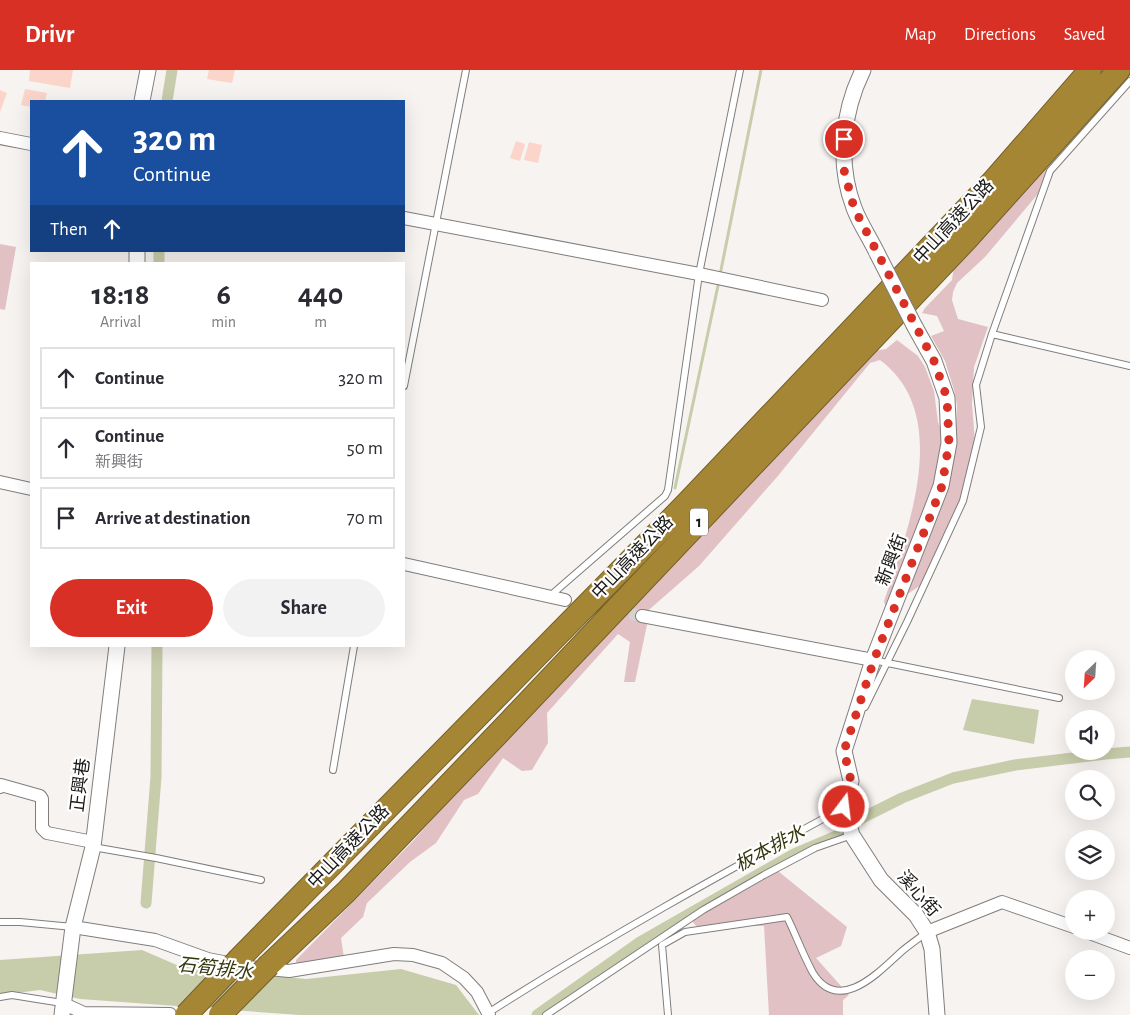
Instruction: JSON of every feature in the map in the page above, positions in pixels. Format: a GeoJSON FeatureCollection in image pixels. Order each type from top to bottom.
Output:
{"type":"FeatureCollection","features":[{"type":"Feature","properties":{"kind":"highway","name":"中山高速公路"},"geometry":{"type":"LineString","coordinates":[[178,1015],[238,959],[700,489],[995,179],[1090,70]]}},
{"type":"Feature","properties":{"kind":"highway","name":"中山高速公路"},"geometry":{"type":"LineString","coordinates":[[220,1015],[346,892],[517,713],[967,239],[1119,70]]}},
{"type":"Feature","properties":{"kind":"street"},"geometry":{"type":"LineString","coordinates":[[142,100],[148,70]]}},
{"type":"Feature","properties":{"kind":"street","name":"新興街"},"geometry":{"type":"LineString","coordinates":[[844,807],[851,781],[844,751],[880,662],[942,486],[949,443],[947,398],[934,361],[854,208],[844,170],[846,124],[853,94],[863,70]]}},
{"type":"Feature","properties":{"kind":"street"},"geometry":{"type":"LineString","coordinates":[[0,138],[30,144]]}},
{"type":"Feature","properties":{"kind":"street"},"geometry":{"type":"LineString","coordinates":[[405,218],[699,274],[822,300]]}},
{"type":"Feature","properties":{"kind":"street"},"geometry":{"type":"LineString","coordinates":[[0,482],[30,489]]}},
{"type":"Feature","properties":{"kind":"street"},"geometry":{"type":"LineString","coordinates":[[405,564],[566,600]]}},
{"type":"Feature","properties":{"kind":"street"},"geometry":{"type":"LineString","coordinates":[[642,616],[880,662]]}},
{"type":"Feature","properties":{"kind":"street","name":"正興巷"},"geometry":{"type":"LineString","coordinates":[[62,1009],[73,927],[93,844],[117,647]]}},
{"type":"Feature","properties":{"kind":"street"},"geometry":{"type":"LineString","coordinates":[[0,787],[1,785],[40,796],[42,798],[42,828],[47,833],[93,844]]}},
{"type":"Feature","properties":{"kind":"street","name":"溪心街"},"geometry":{"type":"LineString","coordinates":[[844,807],[852,834],[881,880],[916,915],[927,932],[932,949],[937,1015]]}},
{"type":"Feature","properties":{"kind":"street"},"geometry":{"type":"LineString","coordinates":[[927,932],[1002,902],[1065,925]]}},
{"type":"Feature","properties":{"kind":"street"},"geometry":{"type":"LineString","coordinates":[[73,927],[155,940],[208,959],[250,968],[289,971],[394,954],[412,955],[442,963],[457,972],[477,992],[489,1014]]}},
{"type":"Feature","properties":{"kind":"street"},"geometry":{"type":"LineString","coordinates":[[1108,940],[1130,948]]}},
{"type":"Feature","properties":{"kind":"street"},"geometry":{"type":"LineString","coordinates":[[62,1009],[84,1013],[178,1015]]}},
{"type":"Feature","properties":{"kind":"lane"},"geometry":{"type":"LineString","coordinates":[[405,381],[466,70]]}},
{"type":"Feature","properties":{"kind":"lane"},"geometry":{"type":"LineString","coordinates":[[550,596],[664,496],[668,490],[699,274],[740,70]]}},
{"type":"Feature","properties":{"kind":"lane"},"geometry":{"type":"LineString","coordinates":[[1059,698],[880,662],[907,622],[963,501],[982,427],[976,385],[1050,170],[1130,81]]}},
{"type":"Feature","properties":{"kind":"lane"},"geometry":{"type":"LineString","coordinates":[[992,334],[1130,366]]}},
{"type":"Feature","properties":{"kind":"lane"},"geometry":{"type":"LineString","coordinates":[[333,770],[354,647]]}},
{"type":"Feature","properties":{"kind":"lane"},"geometry":{"type":"LineString","coordinates":[[489,1014],[657,910],[844,807]]}},
{"type":"Feature","properties":{"kind":"lane"},"geometry":{"type":"LineString","coordinates":[[546,1015],[703,910],[764,874],[815,848],[852,834]]}},
{"type":"Feature","properties":{"kind":"lane"},"geometry":{"type":"LineString","coordinates":[[93,844],[139,856],[261,880]]}},
{"type":"Feature","properties":{"kind":"lane"},"geometry":{"type":"LineString","coordinates":[[668,1015],[662,944],[685,932],[787,917],[814,974],[825,986],[839,992],[855,989],[927,932]]}},
{"type":"Feature","properties":{"kind":"lane"},"geometry":{"type":"LineString","coordinates":[[0,922],[73,927]]}},
{"type":"Feature","properties":{"kind":"lane"},"geometry":{"type":"LineString","coordinates":[[684,923],[685,932]]}},
{"type":"Feature","properties":{"kind":"lane"},"geometry":{"type":"LineString","coordinates":[[0,997],[12,995],[62,1009]]}},
{"type":"Feature","properties":{"kind":"shaded area"},"geometry":{"type":"Polygon","coordinates":[[[1046,167],[1053,176],[985,257],[957,283],[953,292],[952,300],[958,319],[988,327],[974,367],[972,404],[975,442],[967,489],[921,585],[906,595],[943,501],[956,433],[957,405],[954,390],[945,361],[931,336],[944,331],[937,316],[922,313],[952,280],[954,266],[1046,167]]]}},
{"type":"Feature","properties":{"kind":"shaded area"},"geometry":{"type":"Polygon","coordinates":[[[0,244],[16,247],[5,310],[0,309],[0,244]]]}},
{"type":"Feature","properties":{"kind":"shaded area"},"geometry":{"type":"Polygon","coordinates":[[[897,340],[918,356],[925,367],[934,391],[938,422],[943,435],[936,482],[887,612],[884,601],[912,509],[918,475],[920,442],[915,411],[902,383],[880,360],[870,363],[777,477],[699,566],[643,615],[648,620],[635,682],[624,682],[630,642],[618,634],[547,713],[548,743],[532,770],[522,771],[503,758],[478,794],[464,800],[436,843],[410,862],[367,903],[363,917],[341,938],[344,958],[296,966],[296,960],[414,840],[459,789],[874,351],[886,349],[897,340]]]}},
{"type":"Feature","properties":{"kind":"shaded area"},"geometry":{"type":"Polygon","coordinates":[[[972,699],[1039,710],[1034,744],[963,730],[972,699]]]}},
{"type":"Feature","properties":{"kind":"shaded area"},"geometry":{"type":"Polygon","coordinates":[[[778,871],[847,927],[841,946],[816,958],[849,995],[843,1000],[843,1015],[769,1015],[764,926],[696,926],[689,917],[778,871]]]}},
{"type":"Feature","properties":{"kind":"shaded area"},"geometry":{"type":"Polygon","coordinates":[[[142,950],[179,966],[306,979],[401,969],[456,985],[479,1015],[300,1015],[80,999],[40,990],[0,995],[0,960],[142,950]]]}},
{"type":"Feature","properties":{"kind":"building"},"geometry":{"type":"Polygon","coordinates":[[[30,70],[73,70],[70,88],[29,81],[30,70]]]}},
{"type":"Feature","properties":{"kind":"building"},"geometry":{"type":"Polygon","coordinates":[[[209,70],[235,70],[232,83],[207,79],[209,70]]]}},
{"type":"Feature","properties":{"kind":"building"},"geometry":{"type":"Polygon","coordinates":[[[25,89],[47,93],[45,100],[30,100],[30,107],[21,105],[25,89]]]}},
{"type":"Feature","properties":{"kind":"building"},"geometry":{"type":"Polygon","coordinates":[[[0,90],[7,93],[0,112],[0,90]]]}},
{"type":"Feature","properties":{"kind":"building"},"geometry":{"type":"Polygon","coordinates":[[[516,141],[525,144],[520,161],[510,158],[516,141]]]}},
{"type":"Feature","properties":{"kind":"building"},"geometry":{"type":"Polygon","coordinates":[[[529,142],[542,145],[538,163],[524,160],[529,142]]]}},
{"type":"Feature","properties":{"kind":"waterway"},"geometry":{"type":"LineString","coordinates":[[167,100],[172,70]]}},
{"type":"Feature","properties":{"kind":"waterway"},"geometry":{"type":"LineString","coordinates":[[720,275],[761,70]]}},
{"type":"Feature","properties":{"kind":"waterway"},"geometry":{"type":"LineString","coordinates":[[159,252],[159,262]]}},
{"type":"Feature","properties":{"kind":"waterway"},"geometry":{"type":"LineString","coordinates":[[675,488],[719,281]]}},
{"type":"Feature","properties":{"kind":"waterway"},"geometry":{"type":"LineString","coordinates":[[146,903],[156,777],[157,647]]}},
{"type":"Feature","properties":{"kind":"waterway","name":"板本排水"},"geometry":{"type":"LineString","coordinates":[[537,1015],[640,942],[794,854],[836,836],[864,817],[902,798],[953,778],[1015,765],[1130,752]]}},
{"type":"Feature","properties":{"kind":"tunnel"},"geometry":{"type":"LineString","coordinates":[[612,610],[642,616]]}},
{"type":"Feature","properties":{"kind":"route"},"geometry":{"type":"LineString","coordinates":[[844,139],[844,170],[854,208],[934,361],[947,398],[949,443],[942,486],[874,660],[844,751],[851,781],[844,807]]}},
{"type":"Feature","properties":{"kind":"water label","name":"石筍排水"},"geometry":{"type":"Point","coordinates":[215,969]}}]}
